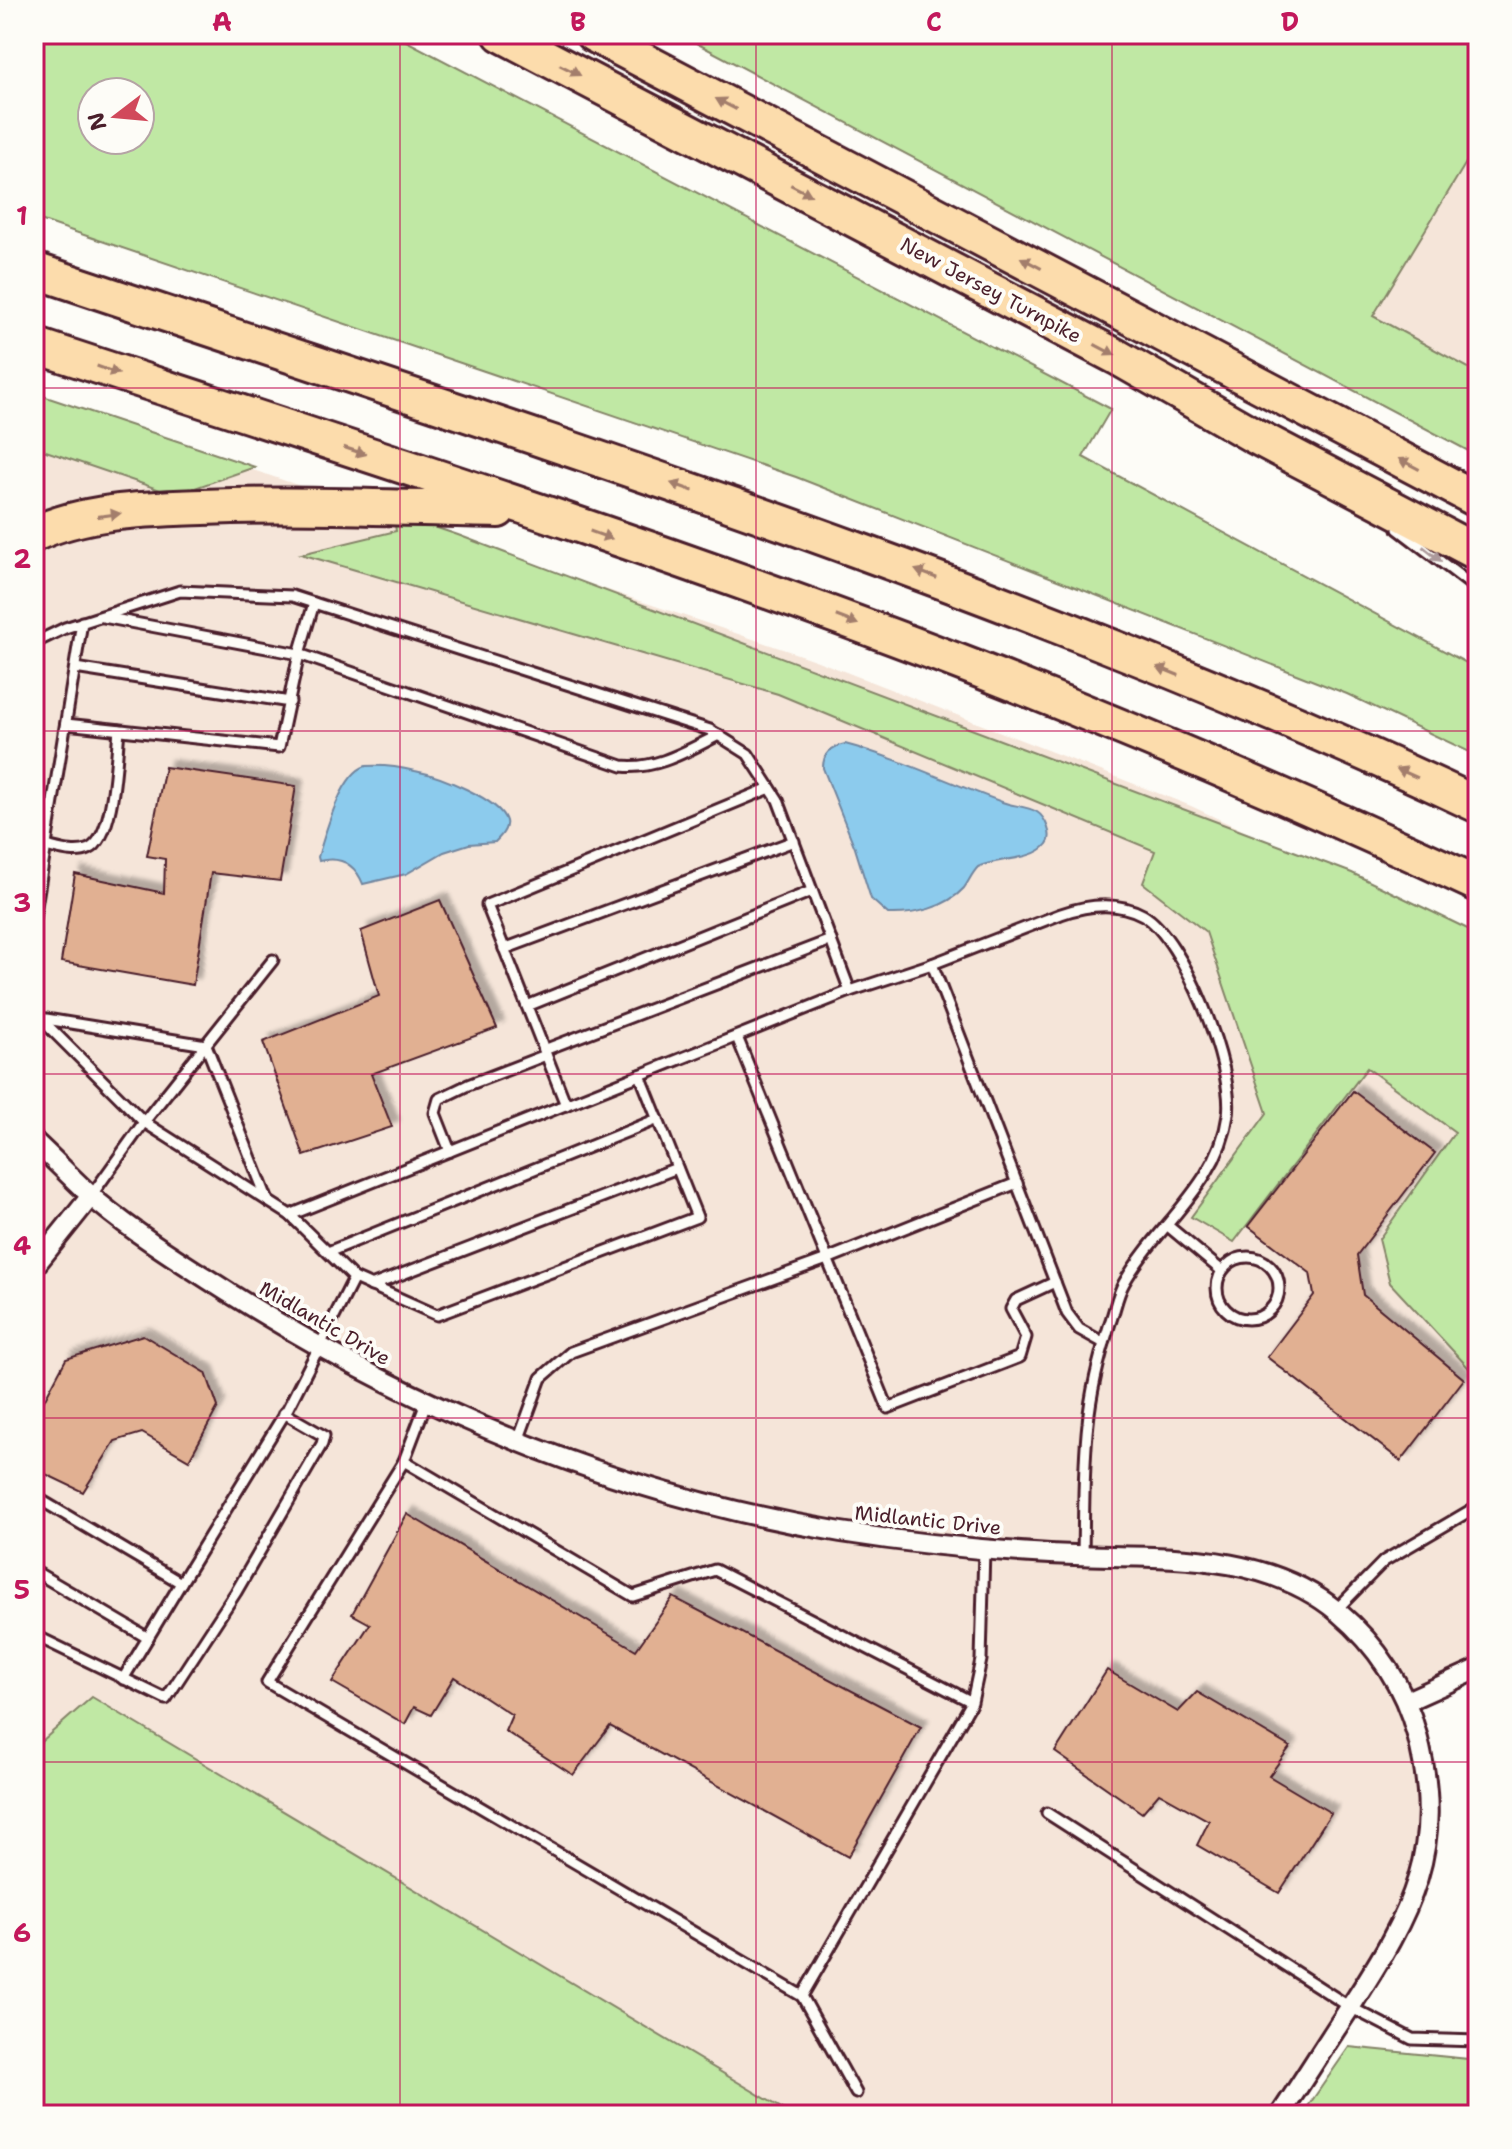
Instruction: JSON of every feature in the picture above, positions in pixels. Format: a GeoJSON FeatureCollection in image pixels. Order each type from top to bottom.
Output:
{"type":"FeatureCollection","features":[{"type":"Feature","properties":{"kind":"highway","name":"New Jersey Turnpike"},"geometry":{"type":"LineString","coordinates":[[501,34],[1103,349],[1253,435],[1478,553]]}},
{"type":"Feature","properties":{"kind":"highway","name":"New Jersey Turnpike"},"geometry":{"type":"LineString","coordinates":[[593,34],[1478,500]]}},
{"type":"Feature","properties":{"kind":"highway"},"geometry":{"type":"LineString","coordinates":[[34,270],[577,451],[922,572],[1261,709],[1478,805]]}},
{"type":"Feature","properties":{"kind":"highway"},"geometry":{"type":"LineString","coordinates":[[34,345],[763,590],[974,668],[1252,782],[1478,884]]}},
{"type":"Feature","properties":{"kind":"highway"},"geometry":{"type":"LineString","coordinates":[[34,534],[59,522],[151,509],[275,504],[533,511]]}},
{"type":"Feature","properties":{"kind":"street","name":"Midlantic Drive"},"geometry":{"type":"LineString","coordinates":[[34,1141],[91,1196],[163,1250],[318,1346],[426,1403],[518,1441],[635,1483],[737,1511],[843,1532],[984,1549],[1233,1564],[1279,1577],[1336,1610],[1364,1636],[1385,1662],[1407,1701],[1424,1761],[1427,1843],[1417,1885],[1398,1931],[1280,2115]]}},
{"type":"Feature","properties":{"kind":"street"},"geometry":{"type":"LineString","coordinates":[[34,1267],[91,1196]]}},
{"type":"Feature","properties":{"kind":"street"},"geometry":{"type":"LineString","coordinates":[[1407,1701],[1478,1669]]}},
{"type":"Feature","properties":{"kind":"lane"},"geometry":{"type":"LineString","coordinates":[[1326,473],[1374,510]]}},
{"type":"Feature","properties":{"kind":"lane"},"geometry":{"type":"LineString","coordinates":[[1386,519],[1478,590]]}},
{"type":"Feature","properties":{"kind":"lane"},"geometry":{"type":"LineString","coordinates":[[34,643],[82,622],[180,591],[292,596],[710,730],[748,754],[778,800],[850,991]]}},
{"type":"Feature","properties":{"kind":"lane"},"geometry":{"type":"LineString","coordinates":[[66,724],[279,747],[299,654],[314,603]]}},
{"type":"Feature","properties":{"kind":"lane"},"geometry":{"type":"LineString","coordinates":[[100,617],[299,654],[622,766],[639,768],[673,758],[719,735]]}},
{"type":"Feature","properties":{"kind":"lane"},"geometry":{"type":"LineString","coordinates":[[34,919],[82,622]]}},
{"type":"Feature","properties":{"kind":"lane"},"geometry":{"type":"LineString","coordinates":[[75,668],[290,702]]}},
{"type":"Feature","properties":{"kind":"lane"},"geometry":{"type":"LineString","coordinates":[[46,846],[80,852],[93,848],[108,824],[119,730]]}},
{"type":"Feature","properties":{"kind":"lane"},"geometry":{"type":"LineString","coordinates":[[566,1105],[487,905],[770,788]]}},
{"type":"Feature","properties":{"kind":"lane"},"geometry":{"type":"LineString","coordinates":[[504,949],[794,841]]}},
{"type":"Feature","properties":{"kind":"lane"},"geometry":{"type":"LineString","coordinates":[[527,1006],[812,891]]}},
{"type":"Feature","properties":{"kind":"lane"},"geometry":{"type":"LineString","coordinates":[[290,1215],[850,991],[932,964],[1082,907],[1104,905],[1143,916],[1160,930],[1191,975],[1221,1055],[1229,1113],[1220,1147],[1202,1179],[1123,1285],[1104,1343],[1088,1422],[1083,1556]]}},
{"type":"Feature","properties":{"kind":"lane"},"geometry":{"type":"LineString","coordinates":[[450,1151],[435,1113],[439,1099],[545,1053],[831,940]]}},
{"type":"Feature","properties":{"kind":"lane"},"geometry":{"type":"LineString","coordinates":[[91,1196],[144,1122],[273,960]]}},
{"type":"Feature","properties":{"kind":"lane"},"geometry":{"type":"LineString","coordinates":[[932,964],[1071,1321],[1104,1343]]}},
{"type":"Feature","properties":{"kind":"lane"},"geometry":{"type":"LineString","coordinates":[[37,1015],[206,1045]]}},
{"type":"Feature","properties":{"kind":"lane"},"geometry":{"type":"LineString","coordinates":[[37,1015],[144,1122],[290,1215],[354,1278],[437,1315],[697,1217],[640,1075]]}},
{"type":"Feature","properties":{"kind":"lane"},"geometry":{"type":"LineString","coordinates":[[737,1037],[888,1408],[1020,1357],[1026,1337],[1011,1309],[1016,1300],[1055,1282]]}},
{"type":"Feature","properties":{"kind":"lane"},"geometry":{"type":"LineString","coordinates":[[206,1045],[268,1201]]}},
{"type":"Feature","properties":{"kind":"lane"},"geometry":{"type":"LineString","coordinates":[[328,1252],[658,1119]]}},
{"type":"Feature","properties":{"kind":"lane"},"geometry":{"type":"LineString","coordinates":[[371,1286],[677,1168]]}},
{"type":"Feature","properties":{"kind":"lane"},"geometry":{"type":"LineString","coordinates":[[518,1441],[541,1378],[571,1352],[827,1259],[1017,1183]]}},
{"type":"Feature","properties":{"kind":"lane"},"geometry":{"type":"LineString","coordinates":[[1168,1226],[1222,1271]]}},
{"type":"Feature","properties":{"kind":"lane"},"geometry":{"type":"LineString","coordinates":[[1249,1258],[1267,1265],[1278,1282],[1276,1302],[1262,1316],[1252,1319],[1232,1315],[1224,1308],[1217,1290],[1222,1271],[1239,1259],[1249,1258]]}},
{"type":"Feature","properties":{"kind":"lane"},"geometry":{"type":"LineString","coordinates":[[123,1679],[284,1413],[354,1278]]}},
{"type":"Feature","properties":{"kind":"lane"},"geometry":{"type":"LineString","coordinates":[[426,1403],[404,1461],[267,1682],[802,1996],[856,2093]]}},
{"type":"Feature","properties":{"kind":"lane"},"geometry":{"type":"LineString","coordinates":[[34,1635],[166,1699],[236,1592],[322,1444],[324,1436],[284,1413]]}},
{"type":"Feature","properties":{"kind":"lane"},"geometry":{"type":"LineString","coordinates":[[404,1461],[633,1596],[715,1570],[972,1702]]}},
{"type":"Feature","properties":{"kind":"lane"},"geometry":{"type":"LineString","coordinates":[[34,1496],[181,1583]]}},
{"type":"Feature","properties":{"kind":"lane"},"geometry":{"type":"LineString","coordinates":[[1336,1610],[1384,1561],[1478,1506]]}},
{"type":"Feature","properties":{"kind":"lane"},"geometry":{"type":"LineString","coordinates":[[802,1996],[972,1702],[981,1660],[984,1549]]}},
{"type":"Feature","properties":{"kind":"lane"},"geometry":{"type":"LineString","coordinates":[[34,1571],[148,1638]]}},
{"type":"Feature","properties":{"kind":"lane"},"geometry":{"type":"LineString","coordinates":[[1047,1813],[1350,2007],[1412,2039],[1478,2041]]}},
{"type":"Feature","properties":{"kind":"shaded area"},"geometry":{"type":"Polygon","coordinates":[[[1478,143],[1478,373],[1373,316],[1478,143]]]}},
{"type":"Feature","properties":{"kind":"shaded area"},"geometry":{"type":"Polygon","coordinates":[[[34,396],[815,660],[1191,806],[1478,941],[1478,1669],[1401,1688],[1415,1726],[1423,1865],[1350,2007],[1264,2115],[789,2115],[92,1697],[34,1748],[34,396]]]}},
{"type":"Feature","properties":{"kind":"green space"},"geometry":{"type":"Polygon","coordinates":[[[34,34],[393,34],[1111,409],[1083,457],[1478,669],[1478,756],[1347,694],[796,477],[34,218],[34,34]]]}},
{"type":"Feature","properties":{"kind":"green space"},"geometry":{"type":"Polygon","coordinates":[[[679,34],[1478,34],[1478,143],[1373,316],[1478,373],[1478,456],[679,34]]]}},
{"type":"Feature","properties":{"kind":"green space"},"geometry":{"type":"Polygon","coordinates":[[[34,393],[255,467],[175,495],[34,447],[34,393]]]}},
{"type":"Feature","properties":{"kind":"green space"},"geometry":{"type":"Polygon","coordinates":[[[393,513],[1352,873],[1478,934],[1478,1378],[1390,1283],[1379,1239],[1455,1132],[1367,1068],[1234,1242],[1191,1217],[1267,1113],[1206,932],[1143,883],[1155,851],[778,694],[301,554],[396,531],[393,513]]]}},
{"type":"Feature","properties":{"kind":"green space"},"geometry":{"type":"Polygon","coordinates":[[[92,1697],[793,2115],[34,2115],[34,1748],[92,1697]]]}},
{"type":"Feature","properties":{"kind":"green space"},"geometry":{"type":"Polygon","coordinates":[[[1349,2047],[1478,2060],[1478,2115],[1302,2115],[1349,2047]]]}},
{"type":"Feature","properties":{"kind":"water"},"geometry":{"type":"Polygon","coordinates":[[[845,744],[904,763],[1002,802],[1033,810],[1046,822],[1049,841],[1033,854],[978,867],[964,888],[948,901],[919,911],[888,914],[871,899],[855,848],[823,768],[824,758],[829,752],[845,744]]]}},
{"type":"Feature","properties":{"kind":"water"},"geometry":{"type":"Polygon","coordinates":[[[366,766],[409,770],[438,777],[466,789],[501,813],[506,821],[505,830],[495,842],[469,844],[444,852],[406,874],[363,884],[356,871],[346,863],[319,861],[318,857],[342,792],[357,771],[366,766]]]}},
{"type":"Feature","properties":{"kind":"building"},"geometry":{"type":"Polygon","coordinates":[[[165,767],[296,786],[280,881],[211,873],[193,985],[61,962],[75,874],[164,893],[165,859],[147,856],[165,767]]]}},
{"type":"Feature","properties":{"kind":"building"},"geometry":{"type":"Polygon","coordinates":[[[440,900],[497,1028],[371,1074],[392,1127],[304,1156],[263,1042],[379,996],[361,931],[440,900]]]}},
{"type":"Feature","properties":{"kind":"building"},"geometry":{"type":"Polygon","coordinates":[[[1353,1091],[1435,1153],[1357,1255],[1363,1295],[1464,1379],[1401,1461],[1267,1357],[1314,1295],[1310,1273],[1248,1226],[1353,1091]]]}},
{"type":"Feature","properties":{"kind":"building"},"geometry":{"type":"Polygon","coordinates":[[[143,1335],[206,1373],[218,1407],[189,1460],[142,1433],[115,1441],[83,1492],[37,1470],[34,1419],[66,1359],[143,1335]]]}},
{"type":"Feature","properties":{"kind":"building"},"geometry":{"type":"Polygon","coordinates":[[[407,1514],[636,1650],[673,1597],[921,1727],[848,1857],[610,1726],[573,1775],[505,1731],[512,1715],[454,1677],[431,1715],[414,1707],[405,1724],[332,1682],[370,1624],[352,1614],[407,1514]]]}},
{"type":"Feature","properties":{"kind":"building"},"geometry":{"type":"Polygon","coordinates":[[[1107,1670],[1178,1712],[1197,1692],[1290,1747],[1269,1776],[1331,1813],[1279,1893],[1197,1845],[1209,1821],[1159,1793],[1142,1813],[1055,1752],[1107,1670]]]}}]}
